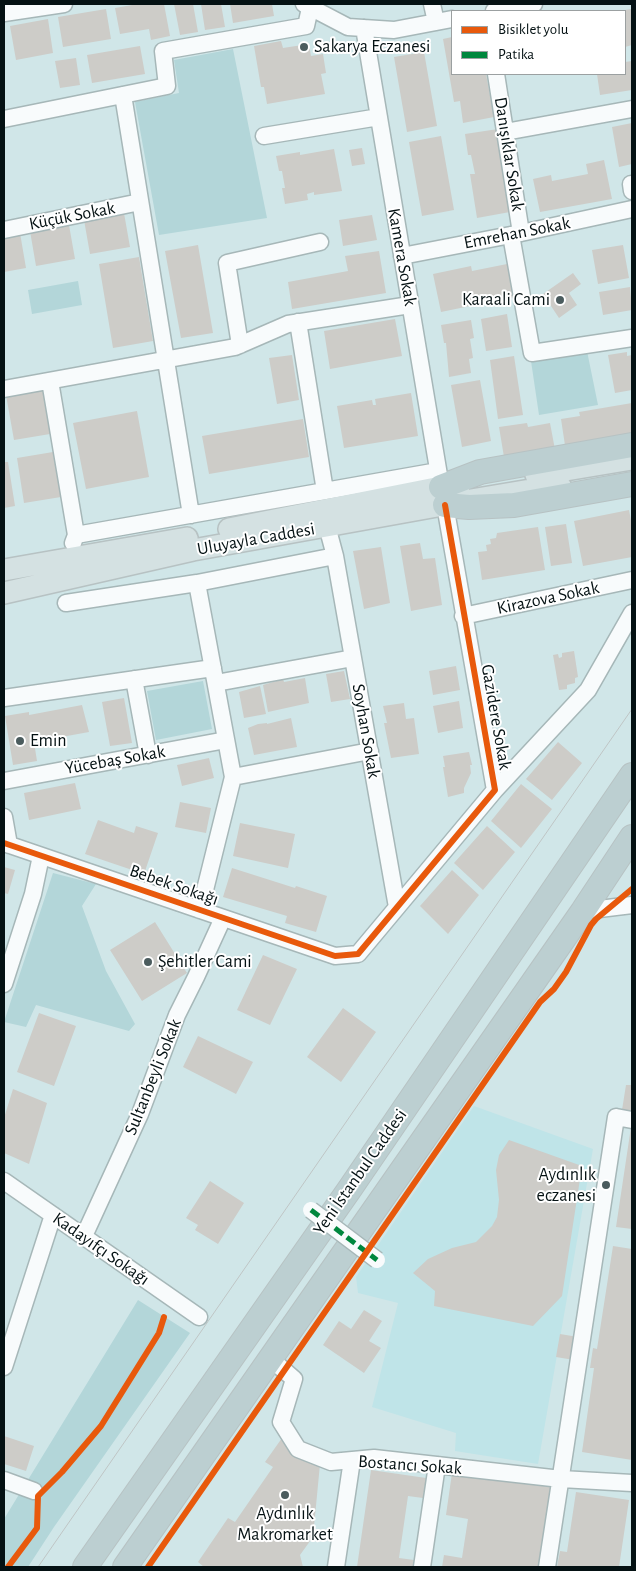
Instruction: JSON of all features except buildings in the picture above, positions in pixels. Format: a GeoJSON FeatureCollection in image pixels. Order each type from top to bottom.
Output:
{"type":"FeatureCollection","features":[{"type":"Feature","properties":{"kind":"highway"},"geometry":{"type":"LineString","coordinates":[[441,488],[480,472],[632,445]]}},
{"type":"Feature","properties":{"kind":"highway"},"geometry":{"type":"LineString","coordinates":[[441,488],[469,507],[514,505],[632,484]]}},
{"type":"Feature","properties":{"kind":"highway","name":"Yeni İstanbul Caddesi"},"geometry":{"type":"LineString","coordinates":[[85,1567],[355,1182],[632,775]]}},
{"type":"Feature","properties":{"kind":"highway","name":"Yeni İstanbul Caddesi"},"geometry":{"type":"LineString","coordinates":[[125,1567],[583,911],[632,837]]}},
{"type":"Feature","properties":{"kind":"main road"},"geometry":{"type":"LineString","coordinates":[[509,487],[632,459]]}},
{"type":"Feature","properties":{"kind":"main road"},"geometry":{"type":"LineString","coordinates":[[509,487],[632,473]]}},
{"type":"Feature","properties":{"kind":"main road","name":"Uluyayla Caddesi"},"geometry":{"type":"LineString","coordinates":[[4,570],[199,535],[441,488],[509,487]]}},
{"type":"Feature","properties":{"kind":"main road","name":"Uluyayla Caddesi"},"geometry":{"type":"LineString","coordinates":[[4,593],[193,550],[327,526],[441,488]]}},
{"type":"Feature","properties":{"kind":"street"},"geometry":{"type":"LineString","coordinates":[[4,13],[64,4]]}},
{"type":"Feature","properties":{"kind":"street"},"geometry":{"type":"LineString","coordinates":[[432,4],[436,22]]}},
{"type":"Feature","properties":{"kind":"street"},"geometry":{"type":"LineString","coordinates":[[500,10],[534,4]]}},
{"type":"Feature","properties":{"kind":"street"},"geometry":{"type":"LineString","coordinates":[[4,119],[167,86],[163,51],[306,26],[307,6],[348,27],[394,30],[451,19]]}},
{"type":"Feature","properties":{"kind":"street","name":"Kamera Sokak"},"geometry":{"type":"LineString","coordinates":[[364,28],[441,488]]}},
{"type":"Feature","properties":{"kind":"street","name":"Danışıklar Sokak"},"geometry":{"type":"LineString","coordinates":[[496,75],[506,132],[516,234],[532,353],[632,338]]}},
{"type":"Feature","properties":{"kind":"street"},"geometry":{"type":"LineString","coordinates":[[123,95],[191,515]]}},
{"type":"Feature","properties":{"kind":"street"},"geometry":{"type":"LineString","coordinates":[[506,132],[632,109]]}},
{"type":"Feature","properties":{"kind":"street"},"geometry":{"type":"LineString","coordinates":[[264,136],[379,117]]}},
{"type":"Feature","properties":{"kind":"street"},"geometry":{"type":"LineString","coordinates":[[632,184],[632,191]]}},
{"type":"Feature","properties":{"kind":"street","name":"Küçük Sokak"},"geometry":{"type":"LineString","coordinates":[[4,230],[140,202]]}},
{"type":"Feature","properties":{"kind":"street","name":"Emrehan Sokak"},"geometry":{"type":"LineString","coordinates":[[402,256],[632,209]]}},
{"type":"Feature","properties":{"kind":"street"},"geometry":{"type":"LineString","coordinates":[[240,345],[227,263],[320,242]]}},
{"type":"Feature","properties":{"kind":"street"},"geometry":{"type":"LineString","coordinates":[[4,389],[240,345],[288,324],[410,306]]}},
{"type":"Feature","properties":{"kind":"street"},"geometry":{"type":"LineString","coordinates":[[298,322],[325,491]]}},
{"type":"Feature","properties":{"kind":"street"},"geometry":{"type":"LineString","coordinates":[[50,381],[76,535],[67,559]]}},
{"type":"Feature","properties":{"kind":"street"},"geometry":{"type":"LineString","coordinates":[[76,535],[325,491],[441,488]]}},
{"type":"Feature","properties":{"kind":"street","name":"Gazidere Sokak"},"geometry":{"type":"LineString","coordinates":[[335,956],[358,954],[495,790],[441,488]]}},
{"type":"Feature","properties":{"kind":"street","name":"Soyhan Sokak"},"geometry":{"type":"LineString","coordinates":[[327,526],[335,556],[398,907]]}},
{"type":"Feature","properties":{"kind":"street"},"geometry":{"type":"LineString","coordinates":[[66,603],[197,583],[335,556]]}},
{"type":"Feature","properties":{"kind":"street","name":"Kirazova Sokak"},"geometry":{"type":"LineString","coordinates":[[463,616],[632,580]]}},
{"type":"Feature","properties":{"kind":"street"},"geometry":{"type":"LineString","coordinates":[[197,583],[233,777],[200,910]]}},
{"type":"Feature","properties":{"kind":"street"},"geometry":{"type":"LineString","coordinates":[[495,790],[588,690],[632,613]]}},
{"type":"Feature","properties":{"kind":"street"},"geometry":{"type":"LineString","coordinates":[[4,698],[134,679],[214,675],[353,658]]}},
{"type":"Feature","properties":{"kind":"street"},"geometry":{"type":"LineString","coordinates":[[134,679],[148,755]]}},
{"type":"Feature","properties":{"kind":"street","name":"Yücebaş Sokak"},"geometry":{"type":"LineString","coordinates":[[4,781],[226,740]]}},
{"type":"Feature","properties":{"kind":"street"},"geometry":{"type":"LineString","coordinates":[[233,777],[370,751]]}},
{"type":"Feature","properties":{"kind":"street"},"geometry":{"type":"LineString","coordinates":[[4,817],[6,844]]}},
{"type":"Feature","properties":{"kind":"street","name":"Bebek Sokağı"},"geometry":{"type":"LineString","coordinates":[[6,844],[335,956]]}},
{"type":"Feature","properties":{"kind":"street"},"geometry":{"type":"LineString","coordinates":[[4,984],[33,894],[42,856]]}},
{"type":"Feature","properties":{"kind":"street"},"geometry":{"type":"LineString","coordinates":[[583,911],[632,905]]}},
{"type":"Feature","properties":{"kind":"street","name":"Sultanbeyli Sokak"},"geometry":{"type":"LineString","coordinates":[[84,1236],[140,1114],[177,1015],[223,918]]}},
{"type":"Feature","properties":{"kind":"street"},"geometry":{"type":"LineString","coordinates":[[547,1567],[616,1117],[632,1120]]}},
{"type":"Feature","properties":{"kind":"street","name":"Kadayıfçı Sokağı"},"geometry":{"type":"LineString","coordinates":[[4,1181],[199,1317]]}},
{"type":"Feature","properties":{"kind":"street"},"geometry":{"type":"LineString","coordinates":[[311,1210],[377,1260]]}},
{"type":"Feature","properties":{"kind":"street"},"geometry":{"type":"LineString","coordinates":[[4,1367],[53,1215]]}},
{"type":"Feature","properties":{"kind":"street","name":"Bostancı Sokak"},"geometry":{"type":"LineString","coordinates":[[271,1359],[294,1378],[281,1422],[298,1449],[331,1462],[374,1458],[561,1479],[632,1483]]}},
{"type":"Feature","properties":{"kind":"street"},"geometry":{"type":"LineString","coordinates":[[336,1567],[352,1460]]}},
{"type":"Feature","properties":{"kind":"street"},"geometry":{"type":"LineString","coordinates":[[422,1567],[437,1465]]}},
{"type":"Feature","properties":{"kind":"street"},"geometry":{"type":"LineString","coordinates":[[4,1480],[34,1491]]}},
{"type":"Feature","properties":{"kind":"shaded area"},"geometry":{"type":"Polygon","coordinates":[[[233,49],[267,218],[159,235],[135,102],[179,93],[174,60],[233,49]]]}},
{"type":"Feature","properties":{"kind":"shaded area"},"geometry":{"type":"Polygon","coordinates":[[[78,281],[82,305],[32,314],[28,290],[78,281]]]}},
{"type":"Feature","properties":{"kind":"shaded area"},"geometry":{"type":"Polygon","coordinates":[[[587,351],[598,405],[539,415],[531,361],[587,351]]]}},
{"type":"Feature","properties":{"kind":"shaded area"},"geometry":{"type":"Polygon","coordinates":[[[203,681],[212,729],[156,740],[147,691],[203,681]]]}},
{"type":"Feature","properties":{"kind":"shaded area"},"geometry":{"type":"Polygon","coordinates":[[[53,873],[96,884],[82,906],[106,971],[135,1024],[129,1031],[36,1005],[26,1027],[4,1022],[53,873]]]}},
{"type":"Feature","properties":{"kind":"shaded area"},"geometry":{"type":"Polygon","coordinates":[[[474,1106],[593,1149],[538,1464],[455,1451],[456,1433],[372,1407],[398,1303],[358,1293],[356,1277],[474,1106]]]}},
{"type":"Feature","properties":{"kind":"shaded area"},"geometry":{"type":"Polygon","coordinates":[[[138,1300],[190,1333],[28,1567],[4,1567],[4,1519],[138,1300]]]}},
{"type":"Feature","properties":{"kind":"tram line"},"geometry":{"type":"LineString","coordinates":[[38,1567],[632,709]]}},
{"type":"Feature","properties":{"kind":"marked path"},"geometry":{"type":"LineString","coordinates":[[311,1210],[377,1260]]}},
{"type":"Feature","properties":{"kind":"cycle path"},"geometry":{"type":"LineString","coordinates":[[4,843],[335,956],[358,954],[495,790],[445,505]]}},
{"type":"Feature","properties":{"kind":"cycle path"},"geometry":{"type":"LineString","coordinates":[[148,1567],[540,1002],[554,989],[566,972],[591,925],[632,889]]}},
{"type":"Feature","properties":{"kind":"cycle path"},"geometry":{"type":"LineString","coordinates":[[8,1567],[37,1528],[38,1496],[62,1472],[101,1426],[159,1333],[164,1317]]}},
{"type":"Feature","properties":{"kind":"place","name":"Sakarya Eczanesi"},"geometry":{"type":"Point","coordinates":[304,47]}},
{"type":"Feature","properties":{"kind":"place","name":"Karaali Cami"},"geometry":{"type":"Point","coordinates":[560,300]}},
{"type":"Feature","properties":{"kind":"place","name":"Emin"},"geometry":{"type":"Point","coordinates":[20,741]}},
{"type":"Feature","properties":{"kind":"place","name":"Şehitler Cami"},"geometry":{"type":"Point","coordinates":[148,962]}},
{"type":"Feature","properties":{"kind":"place","name":"Aydınlık eczanesi"},"geometry":{"type":"Point","coordinates":[606,1185]}},
{"type":"Feature","properties":{"kind":"place","name":"Aydınlık Makromarket"},"geometry":{"type":"Point","coordinates":[285,1495]}}]}
